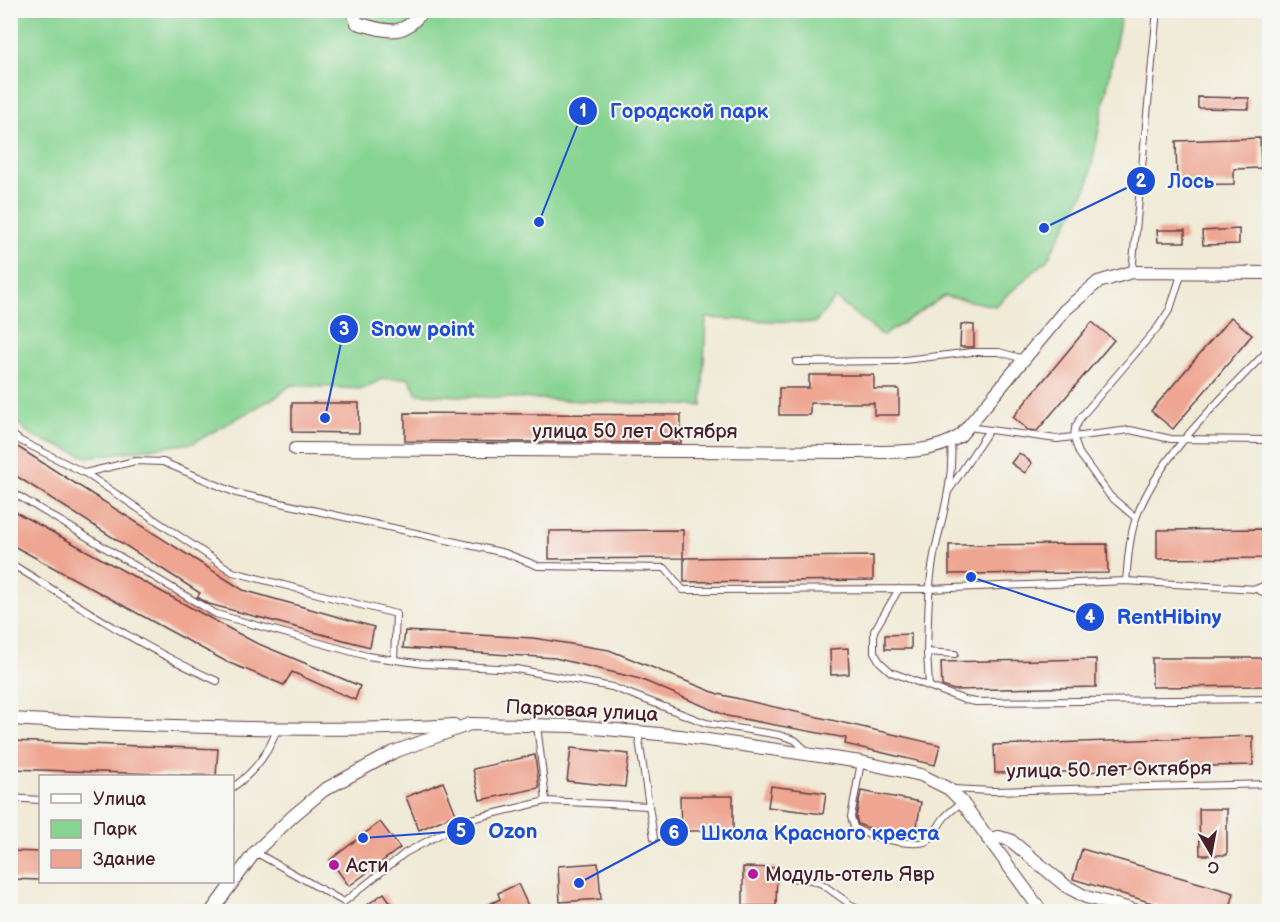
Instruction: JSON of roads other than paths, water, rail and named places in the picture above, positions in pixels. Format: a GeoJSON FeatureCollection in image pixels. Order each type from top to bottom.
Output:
{"type":"FeatureCollection","features":[{"type":"Feature","properties":{"kind":"street"},"geometry":{"type":"LineString","coordinates":[[352,10],[357,23],[397,32],[415,22],[423,10]]}},
{"type":"Feature","properties":{"kind":"street","name":"улица 50 лет Октября"},"geometry":{"type":"LineString","coordinates":[[295,449],[856,452],[927,450],[951,441],[968,427],[1065,310],[1098,282],[1132,272],[1269,273]]}},
{"type":"Feature","properties":{"kind":"street"},"geometry":{"type":"LineString","coordinates":[[10,719],[107,725],[277,728],[425,727],[470,724]]}},
{"type":"Feature","properties":{"kind":"street","name":"Парковая улица"},"geometry":{"type":"LineString","coordinates":[[234,881],[255,852],[324,790],[394,752],[470,724],[574,726],[680,736],[861,762],[921,775],[950,789],[962,802],[1042,912]]}},
{"type":"Feature","properties":{"kind":"street"},"geometry":{"type":"LineString","coordinates":[[988,839],[999,837],[1010,840],[1066,886],[1086,897],[1142,912]]}},
{"type":"Feature","properties":{"kind":"street","name":"Парковая улица"},"geometry":{"type":"LineString","coordinates":[[211,912],[232,883]]}},
{"type":"Feature","properties":{"kind":"lane"},"geometry":{"type":"LineString","coordinates":[[1132,272],[1157,10]]}},
{"type":"Feature","properties":{"kind":"lane"},"geometry":{"type":"LineString","coordinates":[[1136,518],[1110,496],[1079,453],[1074,439],[1075,428],[1081,417],[1158,327],[1170,309],[1182,272]]}},
{"type":"Feature","properties":{"kind":"lane"},"geometry":{"type":"LineString","coordinates":[[1126,581],[1130,544],[1136,518],[1164,466],[1184,439],[1269,348]]}},
{"type":"Feature","properties":{"kind":"lane"},"geometry":{"type":"LineString","coordinates":[[796,362],[896,361],[972,352],[999,352],[1024,359]]}},
{"type":"Feature","properties":{"kind":"lane"},"geometry":{"type":"LineString","coordinates":[[968,427],[1057,439],[1074,439],[1130,430],[1161,438],[1269,440]]}},
{"type":"Feature","properties":{"kind":"lane"},"geometry":{"type":"LineString","coordinates":[[950,489],[989,430]]}},
{"type":"Feature","properties":{"kind":"lane"},"geometry":{"type":"LineString","coordinates":[[10,432],[19,440],[85,473],[233,572],[396,614],[394,660]]}},
{"type":"Feature","properties":{"kind":"lane"},"geometry":{"type":"LineString","coordinates":[[929,686],[927,652],[929,589],[934,555],[950,489],[951,441]]}},
{"type":"Feature","properties":{"kind":"lane"},"geometry":{"type":"LineString","coordinates":[[85,473],[135,461],[163,462],[236,493],[506,554],[538,566],[665,568],[683,590],[929,589],[1126,581],[1256,589],[1269,595]]}},
{"type":"Feature","properties":{"kind":"lane"},"geometry":{"type":"LineString","coordinates":[[10,491],[216,614],[367,656],[424,664],[516,669],[612,687],[706,723],[779,735],[795,740],[812,755]]}},
{"type":"Feature","properties":{"kind":"lane"},"geometry":{"type":"LineString","coordinates":[[10,563],[131,638],[217,681]]}},
{"type":"Feature","properties":{"kind":"lane"},"geometry":{"type":"LineString","coordinates":[[1256,589],[1269,583]]}},
{"type":"Feature","properties":{"kind":"lane"},"geometry":{"type":"LineString","coordinates":[[899,589],[874,631],[874,652],[880,662],[891,672],[948,695],[976,702],[1269,699]]}},
{"type":"Feature","properties":{"kind":"lane"},"geometry":{"type":"LineString","coordinates":[[927,652],[955,654]]}},
{"type":"Feature","properties":{"kind":"lane"},"geometry":{"type":"LineString","coordinates":[[537,726],[546,801]]}},
{"type":"Feature","properties":{"kind":"lane"},"geometry":{"type":"LineString","coordinates":[[234,787],[245,779],[267,753],[277,728]]}},
{"type":"Feature","properties":{"kind":"lane"},"geometry":{"type":"LineString","coordinates":[[638,732],[654,838]]}},
{"type":"Feature","properties":{"kind":"lane"},"geometry":{"type":"LineString","coordinates":[[861,762],[851,817],[854,827],[865,834],[915,844],[925,843],[942,819],[962,802]]}},
{"type":"Feature","properties":{"kind":"lane","name":"улица 50 лет Октября"},"geometry":{"type":"LineString","coordinates":[[950,789],[993,791],[1269,784]]}},
{"type":"Feature","properties":{"kind":"lane"},"geometry":{"type":"LineString","coordinates":[[10,798],[39,800]]}},
{"type":"Feature","properties":{"kind":"lane"},"geometry":{"type":"LineString","coordinates":[[255,852],[344,902],[405,853],[467,820],[546,801],[649,806]]}},
{"type":"Feature","properties":{"kind":"lane"},"geometry":{"type":"LineString","coordinates":[[791,878],[812,880],[822,884],[861,912]]}},
{"type":"Feature","properties":{"kind":"place","name":"Городской парк"},"geometry":{"type":"Point","coordinates":[539,222]}},
{"type":"Feature","properties":{"kind":"place","name":"Лось"},"geometry":{"type":"Point","coordinates":[1044,228]}},
{"type":"Feature","properties":{"kind":"place","name":"Snow point"},"geometry":{"type":"Point","coordinates":[325,418]}},
{"type":"Feature","properties":{"kind":"place","name":"RentHibiny"},"geometry":{"type":"Point","coordinates":[971,577]}},
{"type":"Feature","properties":{"kind":"place","name":"Ozon"},"geometry":{"type":"Point","coordinates":[363,838]}},
{"type":"Feature","properties":{"kind":"place","name":"Асти"},"geometry":{"type":"Point","coordinates":[334,865]}},
{"type":"Feature","properties":{"kind":"place","name":"Модуль-отель Явр"},"geometry":{"type":"Point","coordinates":[753,874]}},
{"type":"Feature","properties":{"kind":"place","name":"Школа Красного креста"},"geometry":{"type":"Point","coordinates":[579,883]}}]}
